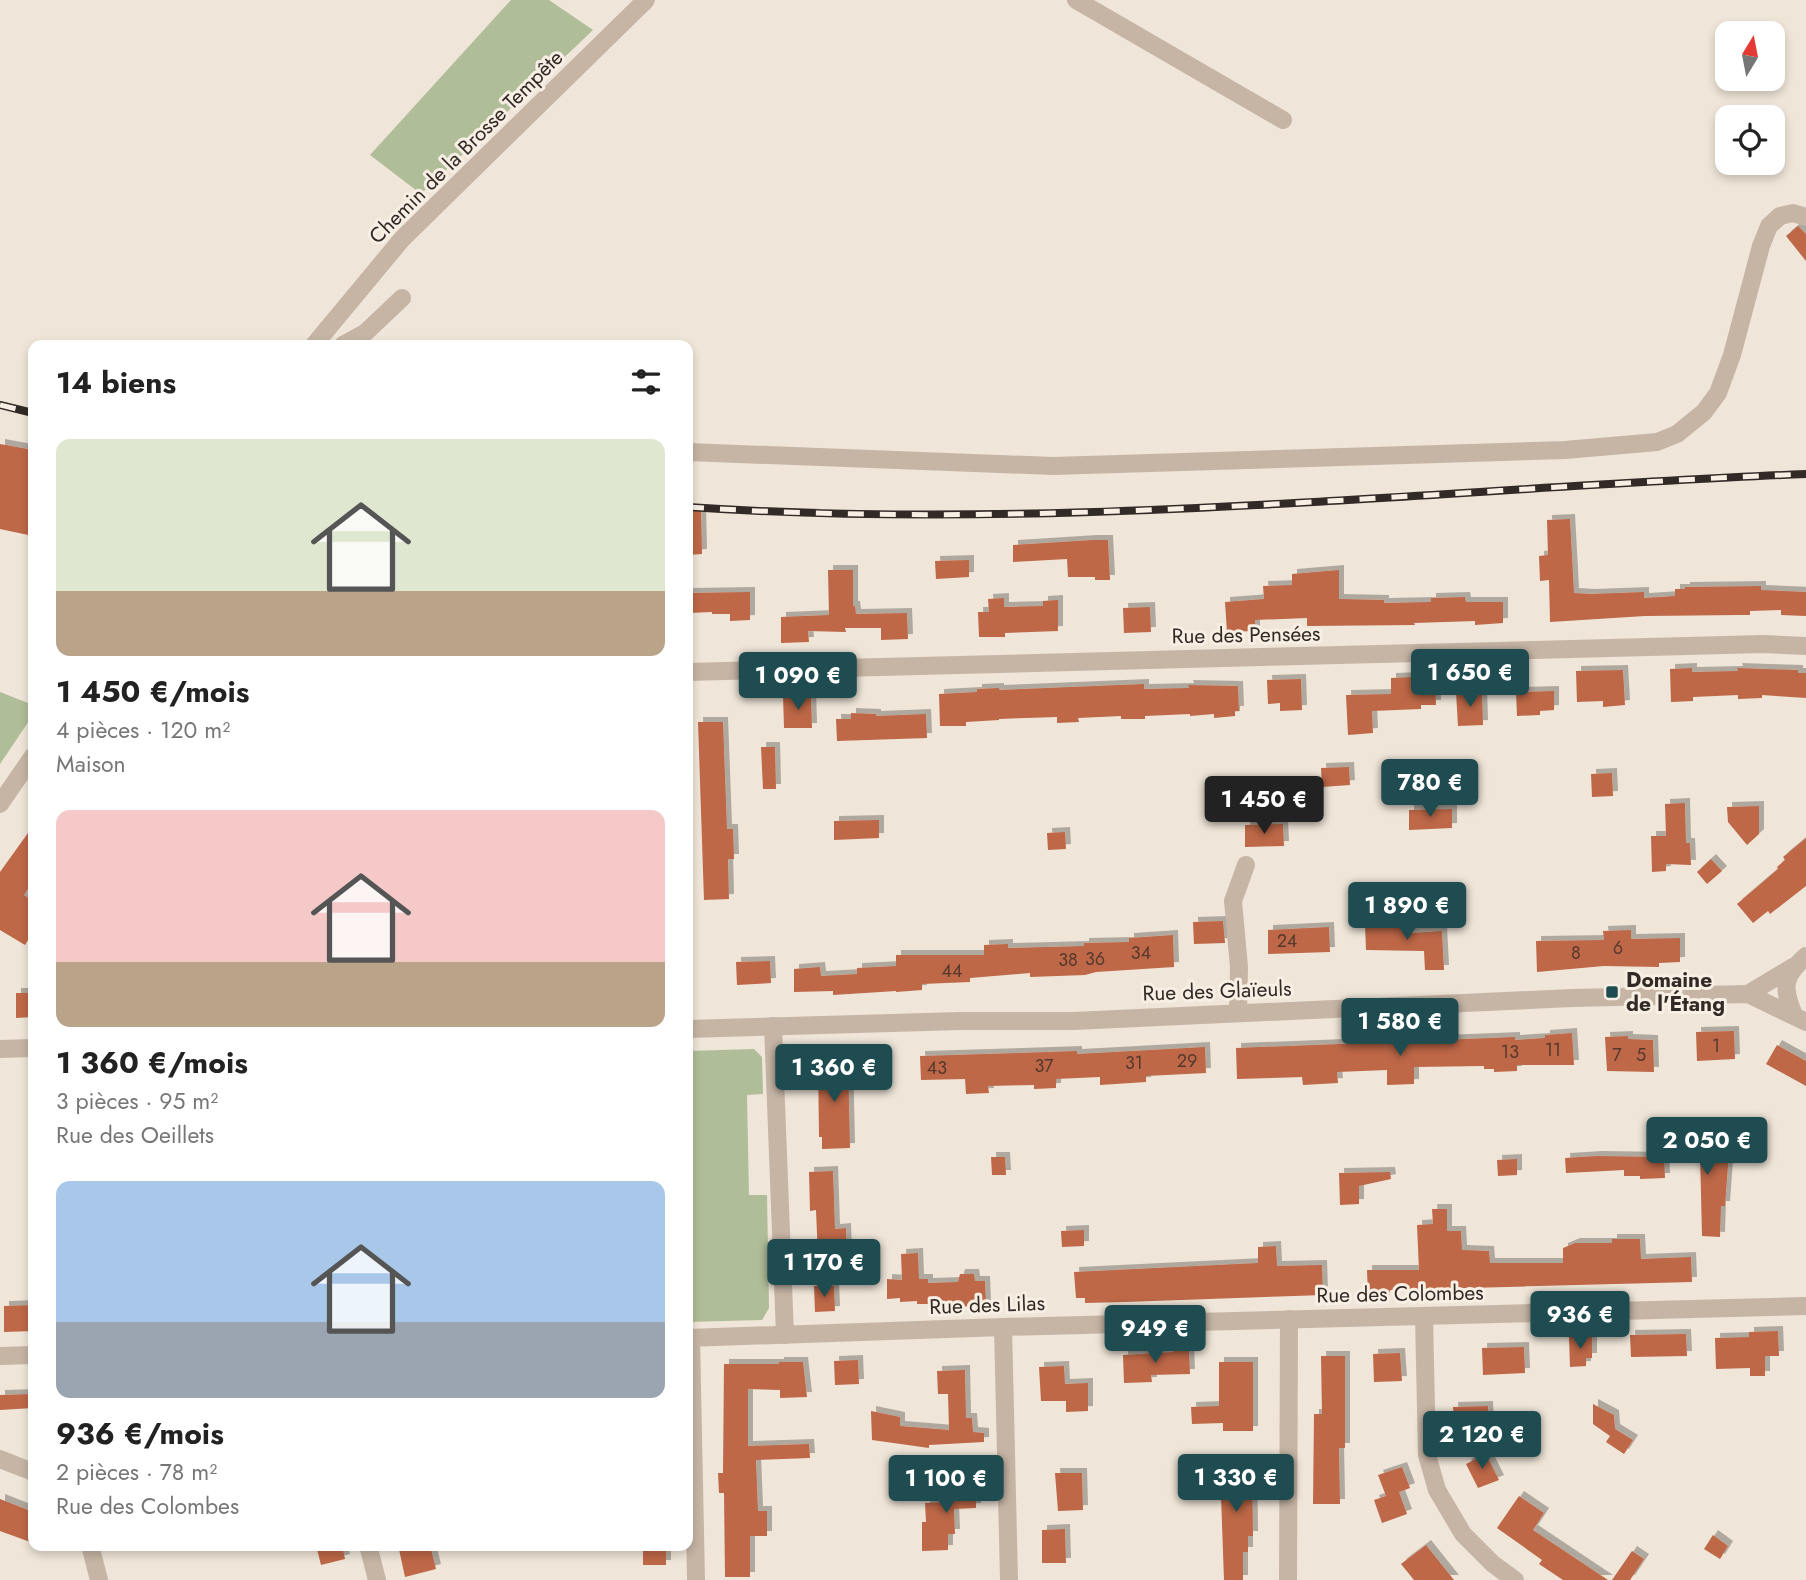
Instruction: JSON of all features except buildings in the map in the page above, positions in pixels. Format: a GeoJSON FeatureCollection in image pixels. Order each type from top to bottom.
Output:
{"type":"FeatureCollection","features":[{"type":"Feature","properties":{"kind":"street","name":"Chemin de la Brosse Tempête"},"geometry":{"type":"LineString","coordinates":[[319,338],[402,239],[646,0]]}},
{"type":"Feature","properties":{"kind":"street"},"geometry":{"type":"LineString","coordinates":[[1076,0],[1283,120]]}},
{"type":"Feature","properties":{"kind":"street"},"geometry":{"type":"LineString","coordinates":[[693,453],[1053,466],[1565,450],[1657,442],[1677,434],[1704,412],[1718,393],[1732,355],[1761,246],[1769,226],[1780,216],[1793,214],[1806,218]]}},
{"type":"Feature","properties":{"kind":"street"},"geometry":{"type":"LineString","coordinates":[[349,340],[372,327],[402,298]]}},
{"type":"Feature","properties":{"kind":"street","name":"Rue des Pensées"},"geometry":{"type":"LineString","coordinates":[[693,672],[1763,644],[1806,646]]}},
{"type":"Feature","properties":{"kind":"street"},"geometry":{"type":"LineString","coordinates":[[0,804],[28,763]]}},
{"type":"Feature","properties":{"kind":"street"},"geometry":{"type":"LineString","coordinates":[[1238,1013],[1239,967],[1233,901],[1246,865]]}},
{"type":"Feature","properties":{"kind":"street"},"geometry":{"type":"LineString","coordinates":[[1800,1018],[1785,996],[1786,981],[1801,961]]}},
{"type":"Feature","properties":{"kind":"street","name":"Rue des Glaïeuls"},"geometry":{"type":"LineString","coordinates":[[1748,994],[1801,961]]}},
{"type":"Feature","properties":{"kind":"street","name":"Rue des Glaïeuls"},"geometry":{"type":"LineString","coordinates":[[693,1028],[1074,1021],[1572,998],[1748,994],[1800,1018]]}},
{"type":"Feature","properties":{"kind":"street"},"geometry":{"type":"LineString","coordinates":[[774,1026],[785,1335]]}},
{"type":"Feature","properties":{"kind":"street"},"geometry":{"type":"LineString","coordinates":[[0,1049],[28,1048]]}},
{"type":"Feature","properties":{"kind":"street","name":"Rue des Colombes"},"geometry":{"type":"LineString","coordinates":[[1289,1320],[1806,1306]]}},
{"type":"Feature","properties":{"kind":"street"},"geometry":{"type":"LineString","coordinates":[[1424,1316],[1427,1455],[1437,1490],[1462,1534],[1493,1564],[1515,1580]]}},
{"type":"Feature","properties":{"kind":"street"},"geometry":{"type":"LineString","coordinates":[[1288,1580],[1289,1320]]}},
{"type":"Feature","properties":{"kind":"street","name":"Rue des Lilas"},"geometry":{"type":"LineString","coordinates":[[693,1338],[1289,1320]]}},
{"type":"Feature","properties":{"kind":"street"},"geometry":{"type":"LineString","coordinates":[[1003,1327],[1009,1580]]}},
{"type":"Feature","properties":{"kind":"street"},"geometry":{"type":"LineString","coordinates":[[0,1356],[28,1355]]}},
{"type":"Feature","properties":{"kind":"street"},"geometry":{"type":"LineString","coordinates":[[0,1459],[28,1470]]}},
{"type":"Feature","properties":{"kind":"street"},"geometry":{"type":"LineString","coordinates":[[693,1476],[696,1580]]}},
{"type":"Feature","properties":{"kind":"street"},"geometry":{"type":"LineString","coordinates":[[92,1551],[99,1580]]}},
{"type":"Feature","properties":{"kind":"street"},"geometry":{"type":"LineString","coordinates":[[370,1551],[377,1580]]}},
{"type":"Feature","properties":{"kind":"green space"},"geometry":{"type":"Polygon","coordinates":[[[511,0],[549,0],[593,30],[421,194],[370,155],[511,0]]]}},
{"type":"Feature","properties":{"kind":"green space"},"geometry":{"type":"Polygon","coordinates":[[[0,692],[28,703],[28,722],[0,764],[0,692]]]}},
{"type":"Feature","properties":{"kind":"green space"},"geometry":{"type":"Polygon","coordinates":[[[754,1049],[762,1057],[763,1094],[747,1095],[749,1195],[767,1195],[769,1308],[762,1320],[693,1322],[693,1051],[754,1049]]]}},
{"type":"Feature","properties":{"kind":"railway"},"geometry":{"type":"LineString","coordinates":[[0,405],[28,412]]}},
{"type":"Feature","properties":{"kind":"railway"},"geometry":{"type":"LineString","coordinates":[[693,507],[828,513],[1107,512],[1806,474]]}},
{"type":"Feature","properties":{"kind":"place","name":"Domaine de l'Étang"},"geometry":{"type":"Point","coordinates":[1612,992]}}]}
